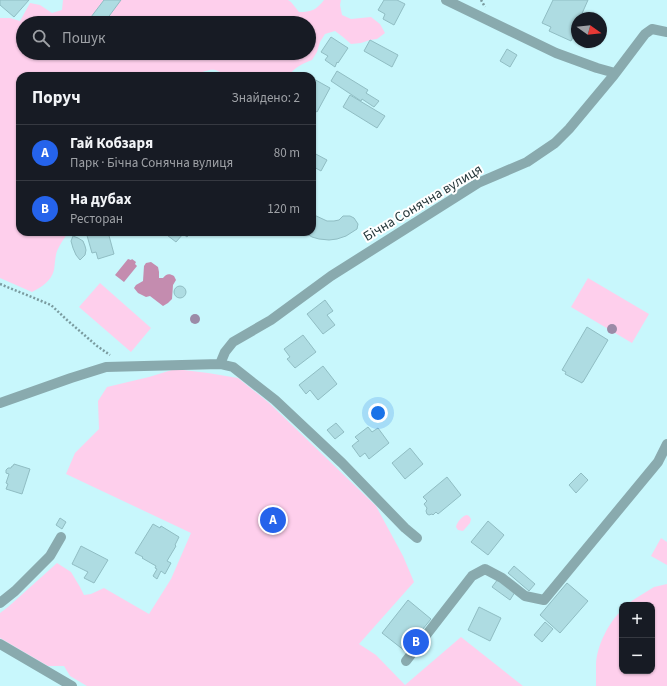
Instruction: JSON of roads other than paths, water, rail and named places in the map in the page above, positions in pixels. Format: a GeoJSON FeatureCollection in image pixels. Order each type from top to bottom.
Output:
{"type":"FeatureCollection","features":[{"type":"Feature","properties":{"kind":"street"},"geometry":{"type":"LineString","coordinates":[[446,0],[556,53],[615,73]]}},
{"type":"Feature","properties":{"kind":"street","name":"Бічна Сонячна вулиця"},"geometry":{"type":"LineString","coordinates":[[220,364],[225,352],[233,342],[271,320],[331,276],[478,183],[527,162],[555,143],[569,129],[645,34],[652,29],[667,32]]}},
{"type":"Feature","properties":{"kind":"street"},"geometry":{"type":"LineString","coordinates":[[0,403],[106,367],[220,364],[233,367],[275,400],[342,463],[405,528],[418,538]]}},
{"type":"Feature","properties":{"kind":"street"},"geometry":{"type":"LineString","coordinates":[[406,661],[472,576],[485,569],[502,578],[525,596],[544,600],[658,462],[667,444]]}},
{"type":"Feature","properties":{"kind":"street"},"geometry":{"type":"LineString","coordinates":[[0,603],[15,591],[50,556],[61,537]]}},
{"type":"Feature","properties":{"kind":"street"},"geometry":{"type":"LineString","coordinates":[[0,644],[72,686]]}},
{"type":"Feature","properties":{"kind":"place","name":"Гай Кобзаря"},"geometry":{"type":"Point","coordinates":[273,520]}},
{"type":"Feature","properties":{"kind":"place","name":"На дубах"},"geometry":{"type":"Point","coordinates":[416,642]}}]}
